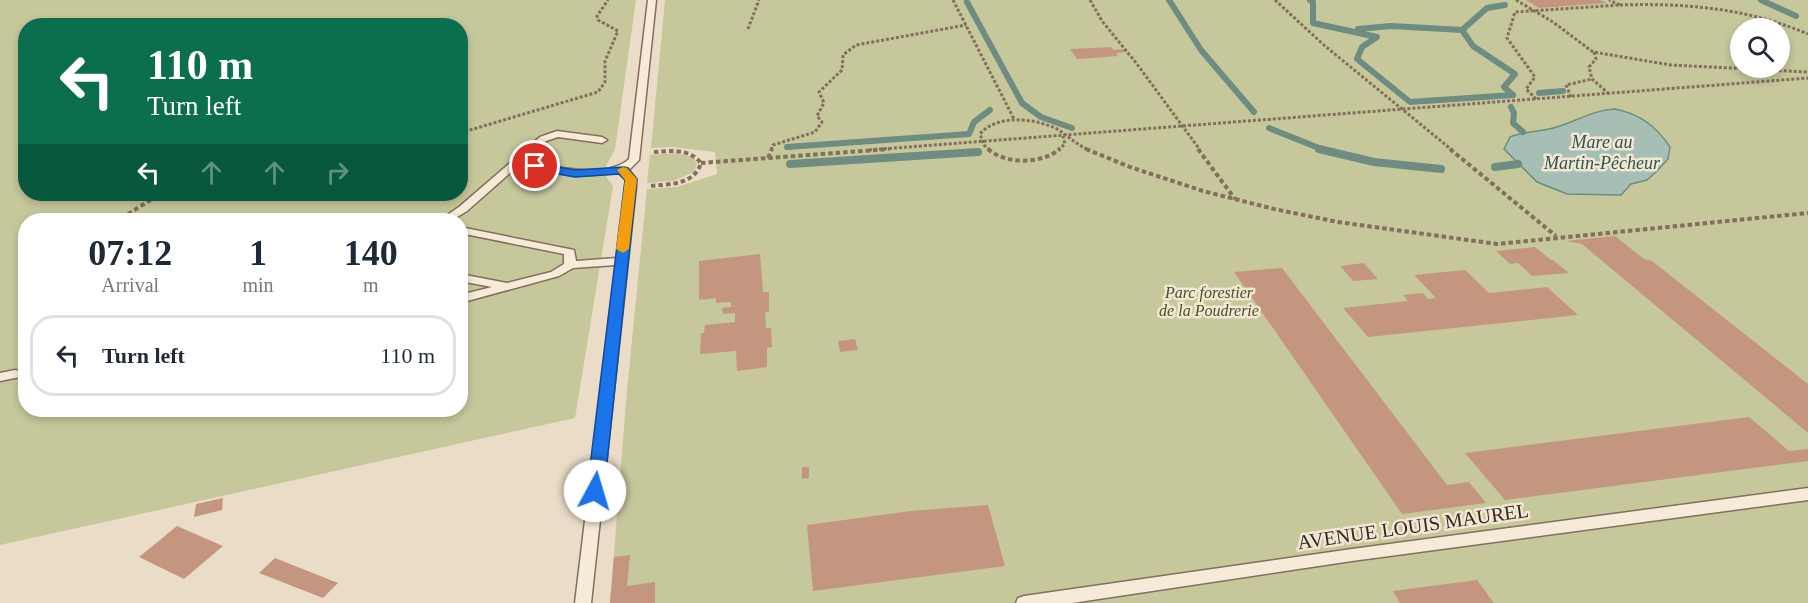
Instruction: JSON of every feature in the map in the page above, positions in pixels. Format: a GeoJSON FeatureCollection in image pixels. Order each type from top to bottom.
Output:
{"type":"FeatureCollection","features":[{"type":"Feature","properties":{"kind":"lane"},"geometry":{"type":"LineString","coordinates":[[515,163],[575,173],[624,170],[634,160],[652,0]]}},
{"type":"Feature","properties":{"kind":"lane"},"geometry":{"type":"LineString","coordinates":[[456,213],[543,139],[556,134],[602,140]]}},
{"type":"Feature","properties":{"kind":"lane"},"geometry":{"type":"LineString","coordinates":[[583,603],[631,187],[631,179],[625,175],[624,170]]}},
{"type":"Feature","properties":{"kind":"lane"},"geometry":{"type":"LineString","coordinates":[[468,232],[570,252],[570,266]]}},
{"type":"Feature","properties":{"kind":"lane"},"geometry":{"type":"LineString","coordinates":[[468,297],[555,274],[570,266],[621,261]]}},
{"type":"Feature","properties":{"kind":"lane"},"geometry":{"type":"LineString","coordinates":[[468,279],[508,287]]}},
{"type":"Feature","properties":{"kind":"lane"},"geometry":{"type":"LineString","coordinates":[[0,377],[15,374]]}},
{"type":"Feature","properties":{"kind":"lane","name":"AVENUE LOUIS MAUREL"},"geometry":{"type":"LineString","coordinates":[[1024,603],[1364,553],[1808,494]]}},
{"type":"Feature","properties":{"kind":"path"},"geometry":{"type":"LineString","coordinates":[[468,131],[598,92],[607,80],[608,70],[605,61],[613,50],[614,37],[618,31],[598,20],[597,16],[608,0]]}},
{"type":"Feature","properties":{"kind":"path"},"geometry":{"type":"LineString","coordinates":[[748,29],[759,0]]}},
{"type":"Feature","properties":{"kind":"path"},"geometry":{"type":"LineString","coordinates":[[953,0],[1014,119]]}},
{"type":"Feature","properties":{"kind":"path"},"geometry":{"type":"LineString","coordinates":[[1090,0],[1102,21],[1235,199]]}},
{"type":"Feature","properties":{"kind":"path"},"geometry":{"type":"LineString","coordinates":[[1275,0],[1325,46],[1557,237]]}},
{"type":"Feature","properties":{"kind":"path"},"geometry":{"type":"LineString","coordinates":[[1516,0],[1593,52],[1671,65],[1808,72]]}},
{"type":"Feature","properties":{"kind":"path"},"geometry":{"type":"LineString","coordinates":[[1609,0],[1620,5]]}},
{"type":"Feature","properties":{"kind":"path"},"geometry":{"type":"LineString","coordinates":[[1537,100],[1526,89],[1535,77],[1507,38],[1515,12],[1620,5],[1682,4],[1785,22],[1808,34]]}},
{"type":"Feature","properties":{"kind":"path"},"geometry":{"type":"LineString","coordinates":[[768,158],[773,145],[815,132],[822,122],[817,116],[824,103],[819,92],[842,70],[843,55],[856,45],[966,25]]}},
{"type":"Feature","properties":{"kind":"path"},"geometry":{"type":"LineString","coordinates":[[1593,52],[1596,59],[1589,67],[1592,79],[1609,94]]}},
{"type":"Feature","properties":{"kind":"path"},"geometry":{"type":"LineString","coordinates":[[701,163],[1808,78]]}},
{"type":"Feature","properties":{"kind":"path"},"geometry":{"type":"LineString","coordinates":[[1571,97],[1566,85],[1592,79]]}},
{"type":"Feature","properties":{"kind":"path"},"geometry":{"type":"LineString","coordinates":[[1064,136],[1065,144],[1060,151],[1049,157],[1034,160],[1001,157],[988,151],[981,143],[980,135],[986,127],[998,122],[1014,119],[1044,123],[1082,147],[1130,167],[1235,199],[1338,222],[1497,244],[1808,213]]}},
{"type":"Feature","properties":{"kind":"path"},"geometry":{"type":"LineString","coordinates":[[635,148],[685,152],[694,155],[701,163]]}},
{"type":"Feature","properties":{"kind":"path"},"geometry":{"type":"LineString","coordinates":[[631,187],[673,184],[691,178],[700,168],[701,163]]}},
{"type":"Feature","properties":{"kind":"path"},"geometry":{"type":"LineString","coordinates":[[128,213],[146,201]]}},
{"type":"Feature","properties":{"kind":"green space"},"geometry":{"type":"Polygon","coordinates":[[[0,0],[636,0],[615,149],[603,172],[613,186],[575,418],[0,545],[0,0]]]}},
{"type":"Feature","properties":{"kind":"green space","name":"Parc forestier de la Poudrerie"},"geometry":{"type":"Polygon","coordinates":[[[665,0],[1808,0],[1808,603],[610,603],[627,390],[647,189],[677,187],[717,174],[715,152],[672,147],[651,148],[665,0]]]}},
{"type":"Feature","properties":{"kind":"green space"},"geometry":{"type":"Polygon","coordinates":[[[675,153],[693,157],[697,164],[694,172],[673,181],[647,183],[650,155],[675,153]]]}},
{"type":"Feature","properties":{"kind":"water","name":"Mare au Martin-Pêcheur"},"geometry":{"type":"Polygon","coordinates":[[[1615,109],[1647,122],[1670,147],[1668,159],[1658,170],[1647,180],[1631,184],[1621,195],[1567,194],[1537,182],[1504,149],[1510,137],[1551,129],[1592,114],[1615,109]]]}},
{"type":"Feature","properties":{"kind":"building"},"geometry":{"type":"Polygon","coordinates":[[[1526,0],[1600,0],[1607,3],[1539,8],[1526,0]]]}},
{"type":"Feature","properties":{"kind":"building"},"geometry":{"type":"Polygon","coordinates":[[[1111,47],[1114,50],[1123,49],[1126,52],[1116,53],[1118,56],[1077,59],[1070,49],[1111,47]]]}},
{"type":"Feature","properties":{"kind":"building"},"geometry":{"type":"Polygon","coordinates":[[[1615,236],[1644,259],[1652,261],[1808,384],[1808,433],[1582,244],[1566,241],[1615,236]]]}},
{"type":"Feature","properties":{"kind":"building"},"geometry":{"type":"Polygon","coordinates":[[[1535,247],[1569,273],[1532,276],[1518,263],[1510,264],[1496,251],[1535,247]]]}},
{"type":"Feature","properties":{"kind":"building"},"geometry":{"type":"Polygon","coordinates":[[[760,254],[763,292],[769,292],[769,312],[765,312],[766,328],[771,328],[772,347],[767,348],[767,367],[737,371],[736,351],[700,354],[701,333],[704,333],[705,325],[735,322],[735,313],[723,314],[722,308],[731,307],[731,302],[716,303],[716,298],[699,300],[699,261],[760,254]]]}},
{"type":"Feature","properties":{"kind":"building"},"geometry":{"type":"Polygon","coordinates":[[[1364,263],[1378,279],[1353,281],[1340,266],[1364,263]]]}},
{"type":"Feature","properties":{"kind":"building"},"geometry":{"type":"Polygon","coordinates":[[[1282,268],[1447,485],[1469,482],[1486,503],[1402,514],[1234,272],[1282,268]]]}},
{"type":"Feature","properties":{"kind":"building"},"geometry":{"type":"Polygon","coordinates":[[[1465,270],[1489,293],[1547,287],[1578,315],[1368,337],[1343,308],[1408,301],[1403,295],[1423,293],[1428,299],[1436,298],[1414,275],[1465,270]]]}},
{"type":"Feature","properties":{"kind":"building"},"geometry":{"type":"Polygon","coordinates":[[[855,339],[858,350],[840,352],[838,341],[855,339]]]}},
{"type":"Feature","properties":{"kind":"building"},"geometry":{"type":"Polygon","coordinates":[[[1749,417],[1789,451],[1808,449],[1808,461],[1505,500],[1465,453],[1749,417]]]}},
{"type":"Feature","properties":{"kind":"building"},"geometry":{"type":"Polygon","coordinates":[[[802,467],[809,467],[809,478],[802,479],[802,467]]]}},
{"type":"Feature","properties":{"kind":"building"},"geometry":{"type":"Polygon","coordinates":[[[223,498],[222,510],[194,517],[196,504],[223,498]]]}},
{"type":"Feature","properties":{"kind":"building"},"geometry":{"type":"Polygon","coordinates":[[[988,505],[1005,566],[813,591],[807,525],[911,511],[988,505]]]}},
{"type":"Feature","properties":{"kind":"building"},"geometry":{"type":"Polygon","coordinates":[[[177,526],[223,546],[184,579],[139,557],[177,526]]]}},
{"type":"Feature","properties":{"kind":"building"},"geometry":{"type":"Polygon","coordinates":[[[630,555],[627,586],[655,582],[655,603],[610,603],[614,557],[630,555]]]}},
{"type":"Feature","properties":{"kind":"building"},"geometry":{"type":"Polygon","coordinates":[[[275,558],[338,583],[323,598],[259,573],[275,558]]]}},
{"type":"Feature","properties":{"kind":"building"},"geometry":{"type":"Polygon","coordinates":[[[1477,580],[1494,603],[1400,603],[1393,591],[1477,580]]]}},
{"type":"Feature","properties":{"kind":"waterway"},"geometry":{"type":"LineString","coordinates":[[1169,0],[1201,50],[1254,112]]}},
{"type":"Feature","properties":{"kind":"waterway"},"geometry":{"type":"LineString","coordinates":[[1310,0],[1313,2],[1313,23],[1377,37],[1362,47],[1357,59],[1410,102],[1513,95],[1504,87],[1515,74],[1473,46],[1462,30]]}},
{"type":"Feature","properties":{"kind":"waterway"},"geometry":{"type":"LineString","coordinates":[[1761,0],[1796,16]]}},
{"type":"Feature","properties":{"kind":"waterway"},"geometry":{"type":"LineString","coordinates":[[967,2],[1022,103],[1041,117],[1072,128]]}},
{"type":"Feature","properties":{"kind":"waterway"},"geometry":{"type":"LineString","coordinates":[[1462,30],[1487,8],[1505,5]]}},
{"type":"Feature","properties":{"kind":"waterway"},"geometry":{"type":"LineString","coordinates":[[1358,29],[1391,26],[1462,30]]}},
{"type":"Feature","properties":{"kind":"waterway"},"geometry":{"type":"LineString","coordinates":[[1539,93],[1563,91]]}},
{"type":"Feature","properties":{"kind":"waterway"},"geometry":{"type":"LineString","coordinates":[[1511,107],[1514,113],[1513,123],[1523,132]]}},
{"type":"Feature","properties":{"kind":"waterway"},"geometry":{"type":"LineString","coordinates":[[787,147],[969,134],[974,122],[990,110]]}},
{"type":"Feature","properties":{"kind":"waterway"},"geometry":{"type":"LineString","coordinates":[[1269,128],[1324,150]]}},
{"type":"Feature","properties":{"kind":"waterway"},"geometry":{"type":"LineString","coordinates":[[1319,149],[1374,162],[1441,169]]}},
{"type":"Feature","properties":{"kind":"waterway"},"geometry":{"type":"LineString","coordinates":[[790,164],[978,152]]}},
{"type":"Feature","properties":{"kind":"waterway"},"geometry":{"type":"LineString","coordinates":[[1495,167],[1518,164]]}},
{"type":"Feature","properties":{"kind":"slow traffic"},"geometry":{"type":"LineString","coordinates":[[623,170],[625,175],[631,179],[631,187],[623,249]]}},
{"type":"Feature","properties":{"kind":"route"},"geometry":{"type":"LineString","coordinates":[[535,166],[575,173],[624,170],[625,175],[631,179],[595,491]]}}]}
